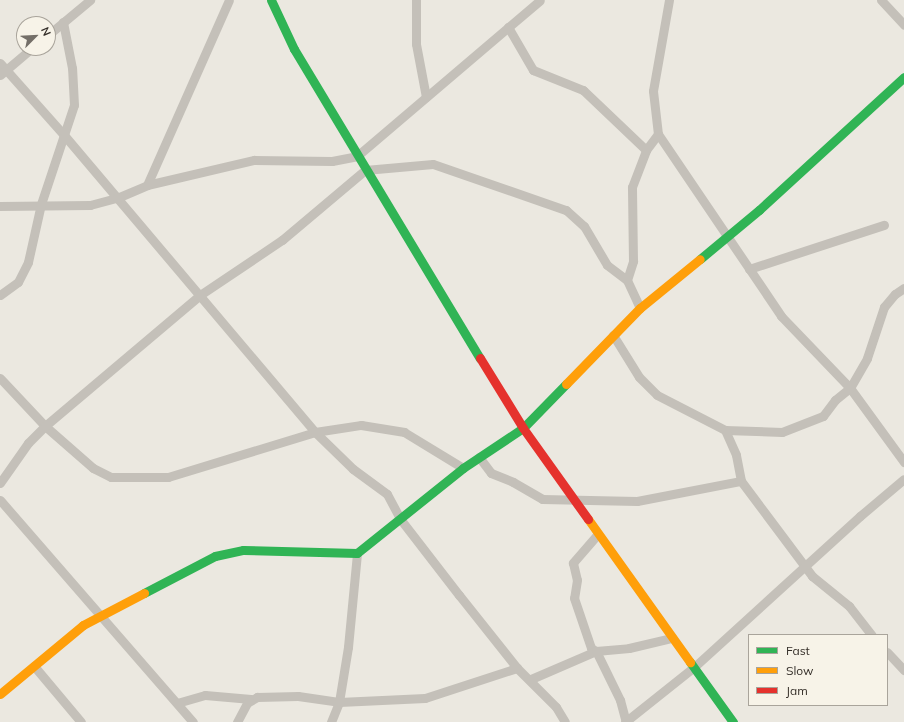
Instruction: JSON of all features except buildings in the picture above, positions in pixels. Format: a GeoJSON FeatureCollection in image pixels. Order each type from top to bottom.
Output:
{"type":"FeatureCollection","features":[{"type":"Feature","properties":{"kind":"street"},"geometry":{"type":"LineString","coordinates":[[56,28],[90,0]]}},
{"type":"Feature","properties":{"kind":"street"},"geometry":{"type":"LineString","coordinates":[[147,185],[229,0]]}},
{"type":"Feature","properties":{"kind":"street"},"geometry":{"type":"LineString","coordinates":[[271,0],[294,49],[365,170],[523,428],[597,535],[733,722]]}},
{"type":"Feature","properties":{"kind":"street"},"geometry":{"type":"LineString","coordinates":[[416,0],[416,44],[426,97]]}},
{"type":"Feature","properties":{"kind":"street"},"geometry":{"type":"LineString","coordinates":[[669,0],[654,91],[658,134],[781,316],[850,388],[904,462]]}},
{"type":"Feature","properties":{"kind":"street"},"geometry":{"type":"LineString","coordinates":[[881,0],[904,25]]}},
{"type":"Feature","properties":{"kind":"street"},"geometry":{"type":"LineString","coordinates":[[0,206],[40,204],[82,206],[117,198],[147,185],[254,160],[332,161],[357,156],[537,1]]}},
{"type":"Feature","properties":{"kind":"street"},"geometry":{"type":"LineString","coordinates":[[0,295],[14,286],[22,275],[34,243],[40,204],[74,104],[74,87],[63,22]]}},
{"type":"Feature","properties":{"kind":"street"},"geometry":{"type":"LineString","coordinates":[[508,27],[533,70],[583,90],[646,150]]}},
{"type":"Feature","properties":{"kind":"street"},"geometry":{"type":"LineString","coordinates":[[21,56],[2,69],[64,134],[315,432],[353,469],[387,494],[401,520],[517,668],[531,679],[556,707],[565,722]]}},
{"type":"Feature","properties":{"kind":"street"},"geometry":{"type":"LineString","coordinates":[[0,694],[71,634],[100,614],[215,556],[229,552],[254,550],[357,553],[401,520],[463,468],[523,428],[640,308],[727,237],[904,77]]}},
{"type":"Feature","properties":{"kind":"street"},"geometry":{"type":"LineString","coordinates":[[627,280],[633,261],[632,187],[646,150],[658,134]]}},
{"type":"Feature","properties":{"kind":"street"},"geometry":{"type":"LineString","coordinates":[[0,483],[28,443],[44,426],[200,295],[282,240],[365,170],[433,164],[566,210],[584,226],[607,266],[627,280],[640,308]]}},
{"type":"Feature","properties":{"kind":"street"},"geometry":{"type":"LineString","coordinates":[[749,269],[884,225]]}},
{"type":"Feature","properties":{"kind":"street"},"geometry":{"type":"LineString","coordinates":[[613,335],[639,377],[653,392],[725,430],[790,430],[823,416],[835,400],[850,388],[867,358],[884,307],[895,294],[904,288]]}},
{"type":"Feature","properties":{"kind":"street"},"geometry":{"type":"LineString","coordinates":[[0,378],[44,426],[93,468],[111,477],[168,476],[315,432],[362,425],[390,428],[404,432],[463,468]]}},
{"type":"Feature","properties":{"kind":"street"},"geometry":{"type":"LineString","coordinates":[[725,430],[736,455],[741,481],[807,566],[812,576],[849,606],[871,634]]}},
{"type":"Feature","properties":{"kind":"street"},"geometry":{"type":"LineString","coordinates":[[479,457],[491,473],[514,482],[542,499],[574,501],[637,501],[741,481]]}},
{"type":"Feature","properties":{"kind":"street"},"geometry":{"type":"LineString","coordinates":[[597,535],[573,562],[577,580],[574,598],[575,606],[591,648],[596,651],[620,700],[626,722],[693,668],[807,566],[860,516],[904,479]]}},
{"type":"Feature","properties":{"kind":"street"},"geometry":{"type":"LineString","coordinates":[[1,504],[100,614],[193,722]]}},
{"type":"Feature","properties":{"kind":"street"},"geometry":{"type":"LineString","coordinates":[[331,722],[339,702],[356,584],[357,553]]}},
{"type":"Feature","properties":{"kind":"street"},"geometry":{"type":"LineString","coordinates":[[531,679],[596,651],[629,648],[671,638]]}},
{"type":"Feature","properties":{"kind":"street"},"geometry":{"type":"LineString","coordinates":[[888,653],[904,670]]}},
{"type":"Feature","properties":{"kind":"street"},"geometry":{"type":"LineString","coordinates":[[34,666],[81,722]]}},
{"type":"Feature","properties":{"kind":"street"},"geometry":{"type":"LineString","coordinates":[[177,703],[205,694],[251,699],[298,696],[339,702],[425,698],[517,668]]}},
{"type":"Feature","properties":{"kind":"street"},"geometry":{"type":"LineString","coordinates":[[237,722],[251,699]]}},
{"type":"Feature","properties":{"kind":"traffic: fast"},"geometry":{"type":"LineString","coordinates":[[271,0],[294,49],[480,358]]}},
{"type":"Feature","properties":{"kind":"traffic: fast"},"geometry":{"type":"LineString","coordinates":[[700,259],[759,210],[904,77]]}},
{"type":"Feature","properties":{"kind":"traffic: fast"},"geometry":{"type":"LineString","coordinates":[[144,593],[215,556],[243,550],[357,553],[463,468],[523,428],[566,384]]}},
{"type":"Feature","properties":{"kind":"traffic: fast"},"geometry":{"type":"LineString","coordinates":[[690,662],[733,722]]}},
{"type":"Feature","properties":{"kind":"traffic: slow"},"geometry":{"type":"LineString","coordinates":[[566,384],[640,308],[700,259]]}},
{"type":"Feature","properties":{"kind":"traffic: slow"},"geometry":{"type":"LineString","coordinates":[[588,519],[690,662]]}},
{"type":"Feature","properties":{"kind":"traffic: slow"},"geometry":{"type":"LineString","coordinates":[[0,694],[83,625],[144,593]]}},
{"type":"Feature","properties":{"kind":"traffic: jam"},"geometry":{"type":"LineString","coordinates":[[480,358],[523,428],[588,519]]}}]}
